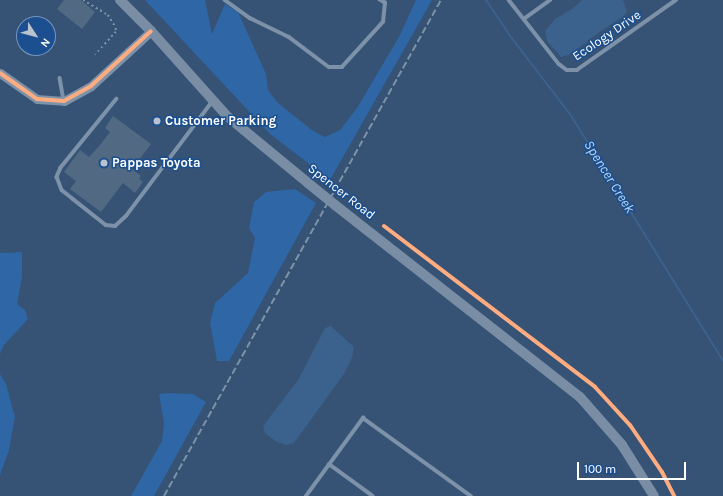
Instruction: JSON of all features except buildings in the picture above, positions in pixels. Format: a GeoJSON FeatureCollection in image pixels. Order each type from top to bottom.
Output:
{"type":"FeatureCollection","features":[{"type":"Feature","properties":{"kind":"main road","name":"Spencer Road"},"geometry":{"type":"LineString","coordinates":[[120,0],[152,31],[234,123],[335,205],[580,397],[622,445],[654,496]]}},
{"type":"Feature","properties":{"kind":"street"},"geometry":{"type":"LineString","coordinates":[[0,73],[37,98],[64,101],[91,86],[152,31]]}},
{"type":"Feature","properties":{"kind":"lane"},"geometry":{"type":"LineString","coordinates":[[225,0],[250,18],[289,37],[329,67],[342,67],[383,22],[385,3],[380,0]]}},
{"type":"Feature","properties":{"kind":"lane"},"geometry":{"type":"LineString","coordinates":[[509,0],[524,19],[550,0]]}},
{"type":"Feature","properties":{"kind":"lane","name":"Ecology Drive"},"geometry":{"type":"LineString","coordinates":[[524,19],[558,64],[566,70],[577,70],[676,0]]}},
{"type":"Feature","properties":{"kind":"lane"},"geometry":{"type":"LineString","coordinates":[[60,78],[64,101]]}},
{"type":"Feature","properties":{"kind":"lane"},"geometry":{"type":"LineString","coordinates":[[117,99],[61,168],[57,176],[62,190],[106,225],[115,226],[126,216],[213,101]]}},
{"type":"Feature","properties":{"kind":"lane"},"geometry":{"type":"LineString","coordinates":[[306,496],[363,418],[471,496]]}},
{"type":"Feature","properties":{"kind":"lane"},"geometry":{"type":"LineString","coordinates":[[330,464],[373,496]]}},
{"type":"Feature","properties":{"kind":"path"},"geometry":{"type":"LineString","coordinates":[[83,0],[108,15],[116,28],[95,55]]}},
{"type":"Feature","properties":{"kind":"shaded area"},"geometry":{"type":"Polygon","coordinates":[[[145,0],[205,0],[212,34],[225,4],[238,12],[266,74],[268,90],[277,102],[313,131],[325,137],[340,130],[357,108],[399,37],[416,0],[432,0],[330,180],[270,134],[145,0]]]}},
{"type":"Feature","properties":{"kind":"shaded area"},"geometry":{"type":"Polygon","coordinates":[[[582,0],[623,0],[627,11],[624,16],[598,33],[571,54],[561,57],[547,41],[545,31],[555,19],[572,9],[582,0]]]}},
{"type":"Feature","properties":{"kind":"shaded area"},"geometry":{"type":"Polygon","coordinates":[[[295,189],[316,203],[229,361],[217,361],[210,323],[215,303],[248,273],[255,238],[249,228],[254,202],[266,192],[295,189]]]}},
{"type":"Feature","properties":{"kind":"shaded area"},"geometry":{"type":"Polygon","coordinates":[[[22,252],[22,277],[17,304],[25,310],[28,319],[4,345],[0,354],[0,253],[22,252]]]}},
{"type":"Feature","properties":{"kind":"shaded area"},"geometry":{"type":"Polygon","coordinates":[[[331,326],[354,347],[352,358],[344,374],[294,443],[286,445],[275,441],[265,433],[263,426],[298,380],[325,328],[331,326]]]}},
{"type":"Feature","properties":{"kind":"shaded area"},"geometry":{"type":"Polygon","coordinates":[[[0,374],[6,384],[15,417],[9,450],[0,475],[0,374]]]}},
{"type":"Feature","properties":{"kind":"shaded area"},"geometry":{"type":"Polygon","coordinates":[[[159,394],[193,394],[206,402],[154,496],[131,496],[162,441],[164,423],[159,394]]]}},
{"type":"Feature","properties":{"kind":"waterway","name":"Spencer Creek"},"geometry":{"type":"LineString","coordinates":[[486,0],[508,33],[570,114],[723,361]]}},
{"type":"Feature","properties":{"kind":"railway"},"geometry":{"type":"LineString","coordinates":[[164,496],[441,0]]}},
{"type":"Feature","properties":{"kind":"cycle path"},"geometry":{"type":"LineString","coordinates":[[0,73],[37,99],[64,101],[91,86],[151,31]]}},
{"type":"Feature","properties":{"kind":"cycle path"},"geometry":{"type":"LineString","coordinates":[[384,226],[595,387],[630,425],[662,472],[674,496]]}},
{"type":"Feature","properties":{"kind":"place","name":"Customer Parking"},"geometry":{"type":"Point","coordinates":[157,121]}},
{"type":"Feature","properties":{"kind":"place","name":"Pappas Toyota"},"geometry":{"type":"Point","coordinates":[104,163]}}]}
